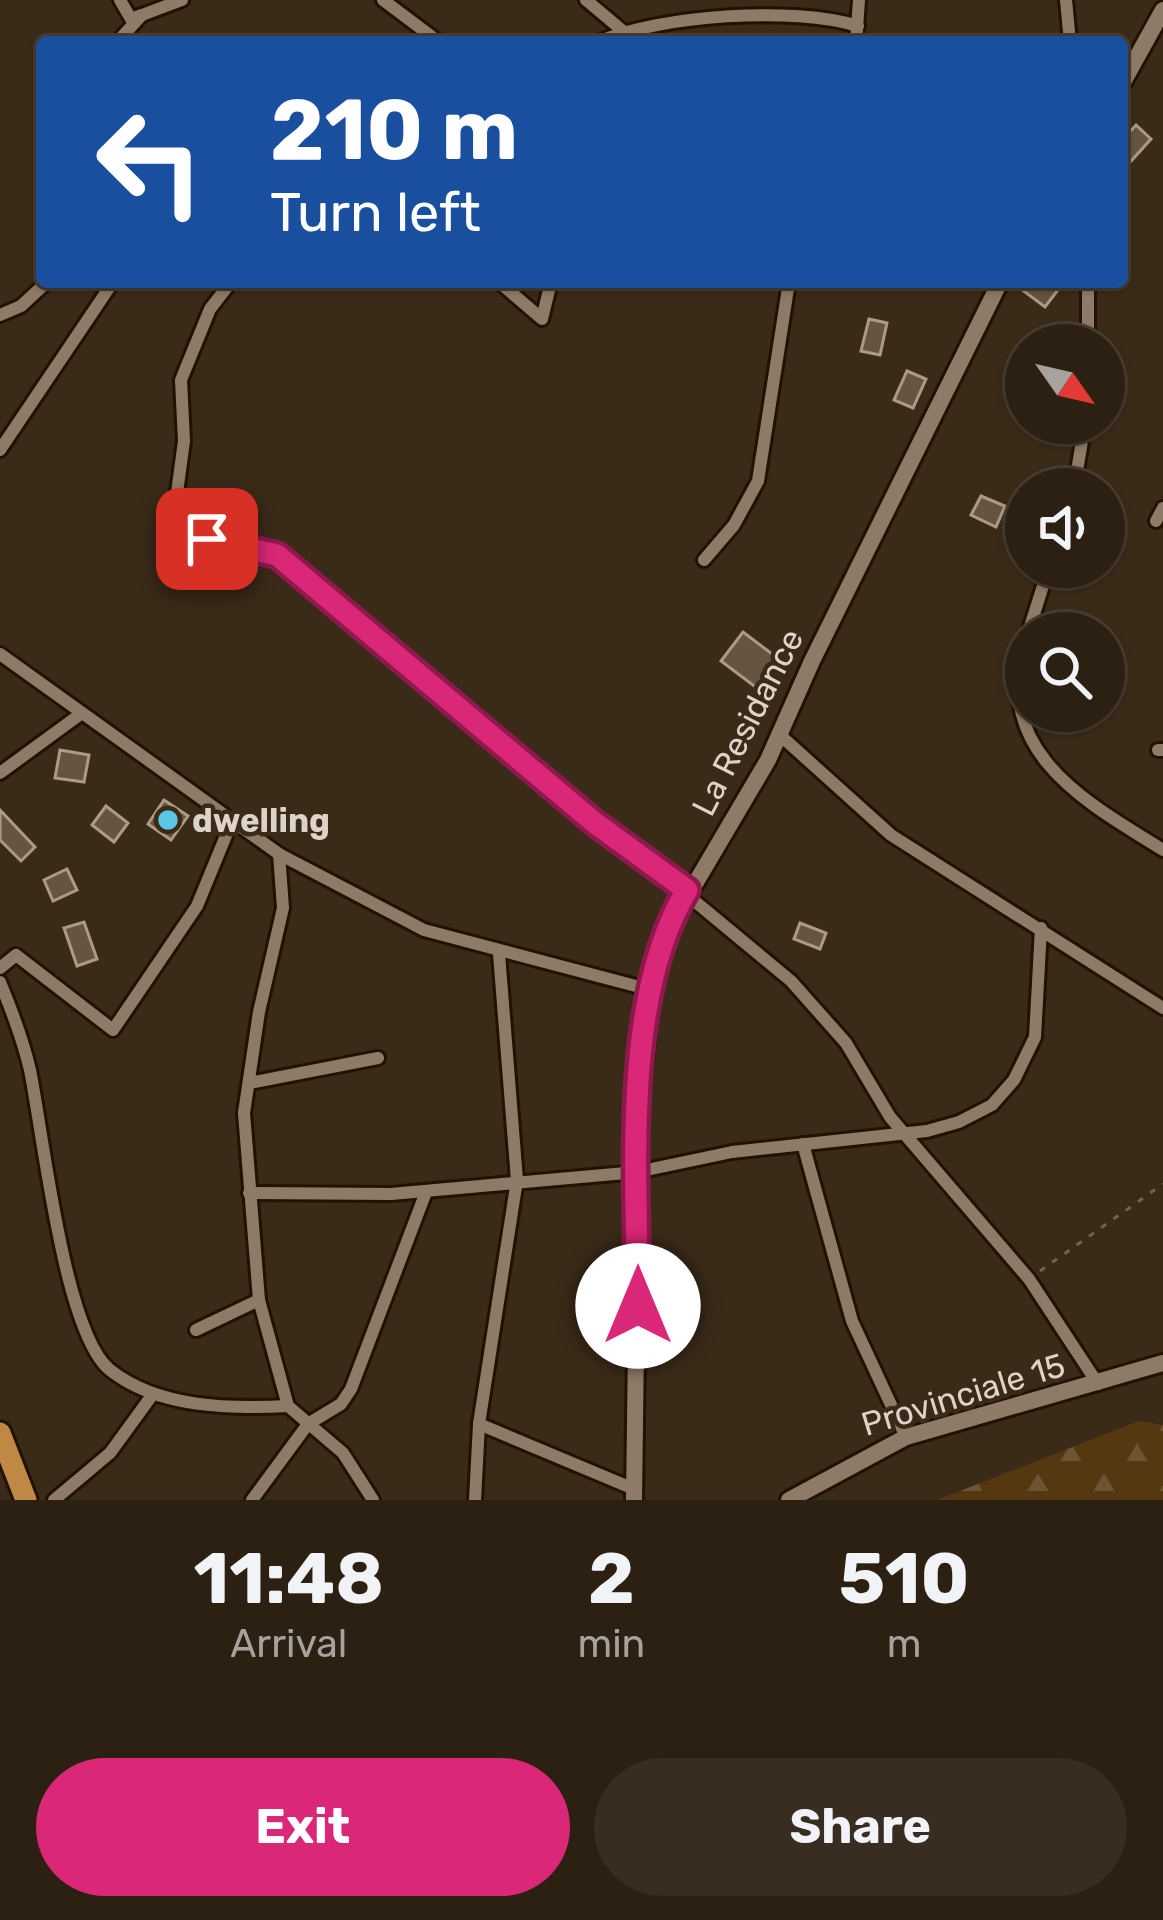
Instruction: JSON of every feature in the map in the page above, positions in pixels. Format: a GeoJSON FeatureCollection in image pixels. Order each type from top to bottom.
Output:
{"type":"FeatureCollection","features":[{"type":"Feature","properties":{"kind":"highway"},"geometry":{"type":"LineString","coordinates":[[0,1433],[8,1479],[26,1500]]}},
{"type":"Feature","properties":{"kind":"street"},"geometry":{"type":"LineString","coordinates":[[120,0],[130,19],[182,0]]}},
{"type":"Feature","properties":{"kind":"street"},"geometry":{"type":"LineString","coordinates":[[382,0],[431,36]]}},
{"type":"Feature","properties":{"kind":"street"},"geometry":{"type":"LineString","coordinates":[[586,0],[623,31]]}},
{"type":"Feature","properties":{"kind":"street"},"geometry":{"type":"LineString","coordinates":[[857,36],[859,0]]}},
{"type":"Feature","properties":{"kind":"street"},"geometry":{"type":"LineString","coordinates":[[1066,0],[1069,36]]}},
{"type":"Feature","properties":{"kind":"street"},"geometry":{"type":"LineString","coordinates":[[1128,73],[1163,10]]}},
{"type":"Feature","properties":{"kind":"street"},"geometry":{"type":"LineString","coordinates":[[123,36],[142,15]]}},
{"type":"Feature","properties":{"kind":"street"},"geometry":{"type":"LineString","coordinates":[[612,36],[688,19],[806,18],[858,26]]}},
{"type":"Feature","properties":{"kind":"street"},"geometry":{"type":"LineString","coordinates":[[0,315],[21,307],[40,288]]}},
{"type":"Feature","properties":{"kind":"street"},"geometry":{"type":"LineString","coordinates":[[0,450],[109,288]]}},
{"type":"Feature","properties":{"kind":"street"},"geometry":{"type":"LineString","coordinates":[[226,288],[210,309],[181,380],[184,441],[172,530],[277,555],[595,823],[687,890],[829,1021],[905,1133],[1029,1279],[1098,1384]]}},
{"type":"Feature","properties":{"kind":"street"},"geometry":{"type":"LineString","coordinates":[[506,288],[542,319],[550,288]]}},
{"type":"Feature","properties":{"kind":"street"},"geometry":{"type":"LineString","coordinates":[[704,560],[734,526],[758,482],[788,288]]}},
{"type":"Feature","properties":{"kind":"street","name":"La Residance"},"geometry":{"type":"LineString","coordinates":[[634,1494],[638,1172],[651,990],[666,933],[781,736],[812,661],[997,288]]}},
{"type":"Feature","properties":{"kind":"street"},"geometry":{"type":"LineString","coordinates":[[1088,288],[1088,324]]}},
{"type":"Feature","properties":{"kind":"street"},"geometry":{"type":"LineString","coordinates":[[0,654],[279,854],[424,930],[499,954],[651,990]]}},
{"type":"Feature","properties":{"kind":"street"},"geometry":{"type":"LineString","coordinates":[[0,773],[82,713]]}},
{"type":"Feature","properties":{"kind":"street"},"geometry":{"type":"LineString","coordinates":[[1034,732],[1049,770],[1072,794],[1163,850]]}},
{"type":"Feature","properties":{"kind":"street"},"geometry":{"type":"LineString","coordinates":[[781,736],[891,835],[1163,1008]]}},
{"type":"Feature","properties":{"kind":"street"},"geometry":{"type":"LineString","coordinates":[[0,968],[16,955],[113,1030],[196,906],[232,821]]}},
{"type":"Feature","properties":{"kind":"street"},"geometry":{"type":"LineString","coordinates":[[279,854],[283,908],[248,1083],[249,1193],[259,1300],[287,1406],[343,1453],[373,1500]]}},
{"type":"Feature","properties":{"kind":"street"},"geometry":{"type":"LineString","coordinates":[[249,1193],[426,1192],[638,1172],[732,1152],[905,1133],[959,1122],[992,1105],[1014,1080],[1035,1037],[1041,928]]}},
{"type":"Feature","properties":{"kind":"street"},"geometry":{"type":"LineString","coordinates":[[475,1500],[479,1424],[517,1180],[499,954]]}},
{"type":"Feature","properties":{"kind":"street"},"geometry":{"type":"LineString","coordinates":[[0,982],[14,1017],[89,1343],[106,1367],[153,1394],[219,1406],[287,1406]]}},
{"type":"Feature","properties":{"kind":"street"},"geometry":{"type":"LineString","coordinates":[[0,1025],[14,1017]]}},
{"type":"Feature","properties":{"kind":"street"},"geometry":{"type":"LineString","coordinates":[[248,1083],[378,1058]]}},
{"type":"Feature","properties":{"kind":"street"},"geometry":{"type":"LineString","coordinates":[[803,1144],[852,1321],[906,1437]]}},
{"type":"Feature","properties":{"kind":"street"},"geometry":{"type":"LineString","coordinates":[[252,1500],[308,1424],[340,1404],[351,1389],[426,1192]]}},
{"type":"Feature","properties":{"kind":"street"},"geometry":{"type":"LineString","coordinates":[[196,1330],[259,1300]]}},
{"type":"Feature","properties":{"kind":"street","name":"Provinciale 15"},"geometry":{"type":"LineString","coordinates":[[789,1500],[906,1437],[1163,1363]]}},
{"type":"Feature","properties":{"kind":"street"},"geometry":{"type":"LineString","coordinates":[[54,1500],[110,1454],[153,1394]]}},
{"type":"Feature","properties":{"kind":"street"},"geometry":{"type":"LineString","coordinates":[[479,1424],[634,1494]]}},
{"type":"Feature","properties":{"kind":"path"},"geometry":{"type":"LineString","coordinates":[[1029,1279],[1163,1184]]}},
{"type":"Feature","properties":{"kind":"green space"},"geometry":{"type":"Polygon","coordinates":[[[1139,1421],[1163,1425],[1163,1500],[937,1500],[1139,1421]]]}},
{"type":"Feature","properties":{"kind":"building"},"geometry":{"type":"Polygon","coordinates":[[[1136,125],[1151,139],[1128,164],[1128,134],[1136,125]]]}},
{"type":"Feature","properties":{"kind":"building"},"geometry":{"type":"Polygon","coordinates":[[[1022,288],[1059,288],[1045,307],[1022,288]]]}},
{"type":"Feature","properties":{"kind":"building"},"geometry":{"type":"Polygon","coordinates":[[[869,319],[887,323],[880,355],[861,351],[869,319]]]}},
{"type":"Feature","properties":{"kind":"building"},"geometry":{"type":"Polygon","coordinates":[[[907,371],[926,379],[913,408],[894,400],[907,371]]]}},
{"type":"Feature","properties":{"kind":"building"},"geometry":{"type":"Polygon","coordinates":[[[981,496],[1005,506],[996,527],[971,515],[981,496]]]}},
{"type":"Feature","properties":{"kind":"building"},"geometry":{"type":"Polygon","coordinates":[[[743,632],[788,666],[766,695],[721,661],[743,632]]]}},
{"type":"Feature","properties":{"kind":"building"},"geometry":{"type":"Polygon","coordinates":[[[60,750],[89,755],[84,782],[55,778],[60,750]]]}},
{"type":"Feature","properties":{"kind":"building","name":"dwelling"},"geometry":{"type":"Polygon","coordinates":[[[164,800],[188,816],[171,840],[148,824],[164,800]]]}},
{"type":"Feature","properties":{"kind":"building"},"geometry":{"type":"Polygon","coordinates":[[[106,806],[128,823],[114,842],[92,825],[106,806]]]}},
{"type":"Feature","properties":{"kind":"building"},"geometry":{"type":"Polygon","coordinates":[[[0,810],[35,847],[21,861],[0,840],[0,810]]]}},
{"type":"Feature","properties":{"kind":"building"},"geometry":{"type":"Polygon","coordinates":[[[67,869],[77,890],[53,901],[44,880],[67,869]]]}},
{"type":"Feature","properties":{"kind":"building"},"geometry":{"type":"Polygon","coordinates":[[[84,922],[97,959],[77,966],[64,928],[84,922]]]}},
{"type":"Feature","properties":{"kind":"building"},"geometry":{"type":"Polygon","coordinates":[[[800,923],[826,933],[820,949],[794,939],[800,923]]]}},
{"type":"Feature","properties":{"kind":"place","name":"dwelling"},"geometry":{"type":"Point","coordinates":[168,820]}},
{"type":"Feature","properties":{"kind":"route"},"geometry":{"type":"LineString","coordinates":[[207,539],[277,555],[323,589],[595,823],[687,890],[666,933],[651,990],[639,1112],[638,1306]]}}]}
